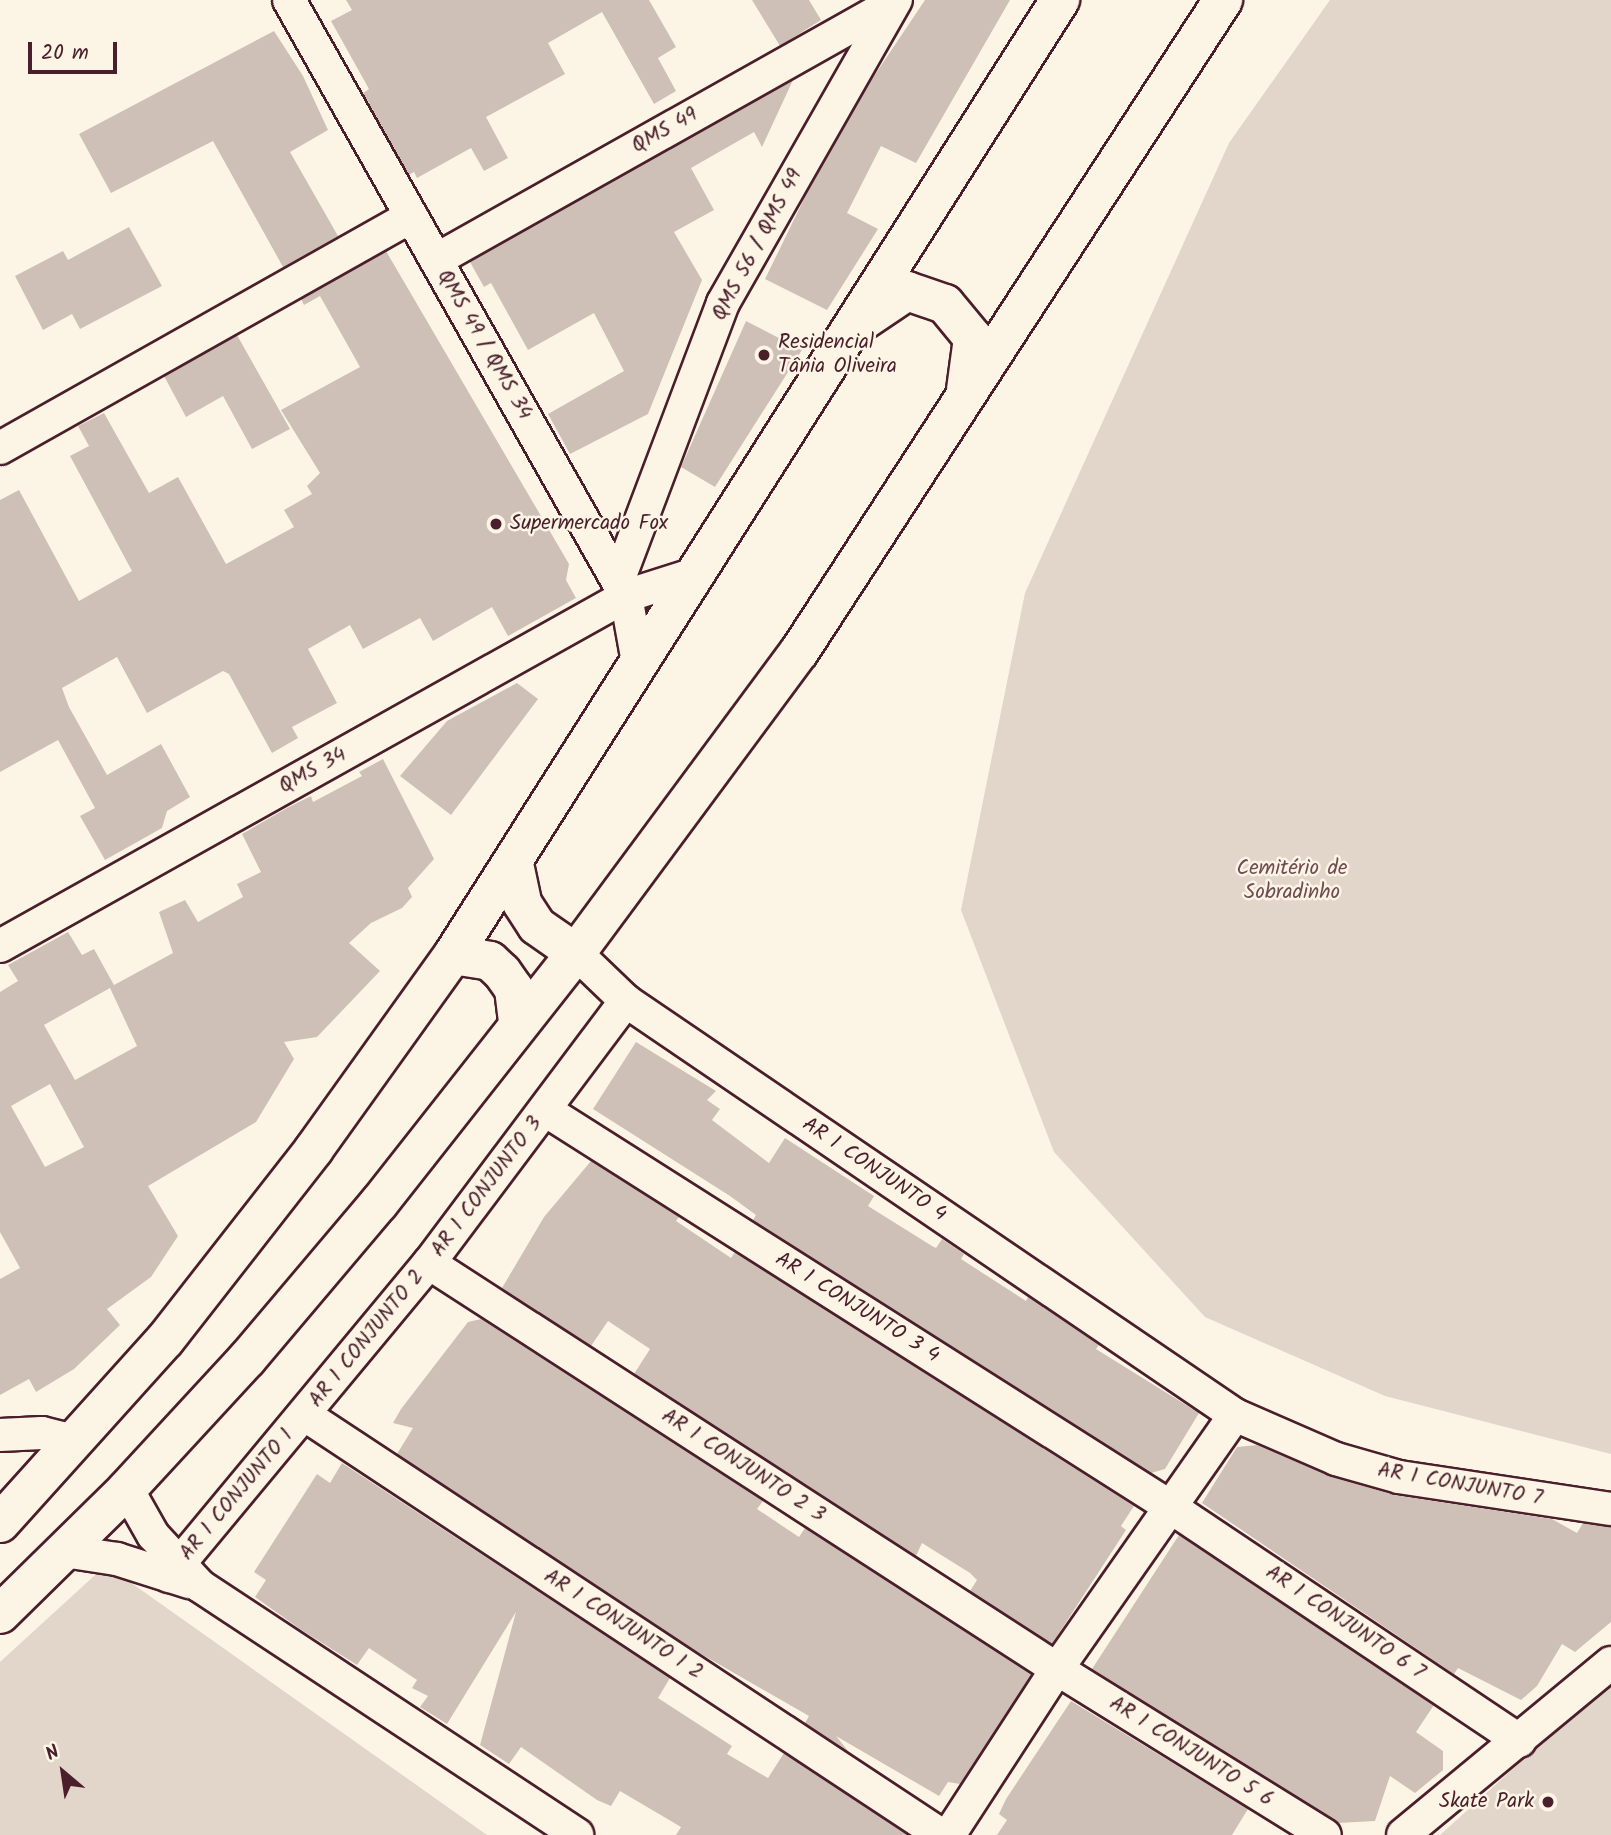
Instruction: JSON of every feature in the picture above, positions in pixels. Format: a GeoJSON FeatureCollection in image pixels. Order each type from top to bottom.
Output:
{"type":"FeatureCollection","features":[{"type":"Feature","properties":{"kind":"main road"},"geometry":{"type":"LineString","coordinates":[[0,1523],[165,1340],[314,1149],[453,955],[514,864],[638,663],[1060,0]]}},
{"type":"Feature","properties":{"kind":"main road"},"geometry":{"type":"LineString","coordinates":[[0,1614],[127,1489],[247,1359],[379,1203],[518,1023],[576,953],[799,652],[1223,0]]}},
{"type":"Feature","properties":{"kind":"main road"},"geometry":{"type":"LineString","coordinates":[[850,330],[907,291],[945,304],[973,338],[964,402]]}},
{"type":"Feature","properties":{"kind":"main road"},"geometry":{"type":"LineString","coordinates":[[514,864],[522,903],[537,926],[576,953]]}},
{"type":"Feature","properties":{"kind":"main road"},"geometry":{"type":"LineString","coordinates":[[453,955],[483,959],[502,972],[514,989],[518,1023]]}},
{"type":"Feature","properties":{"kind":"street","name":"QMS 49 / QMS 34"},"geometry":{"type":"LineString","coordinates":[[289,0],[622,588]]}},
{"type":"Feature","properties":{"kind":"street","name":"QMS 49"},"geometry":{"type":"LineString","coordinates":[[436,260],[895,1]]}},
{"type":"Feature","properties":{"kind":"street","name":"QMS 56 / QMS 49"},"geometry":{"type":"LineString","coordinates":[[622,588],[723,303],[895,1]]}},
{"type":"Feature","properties":{"kind":"street"},"geometry":{"type":"LineString","coordinates":[[0,448],[411,216]]}},
{"type":"Feature","properties":{"kind":"street","name":"QMS 34"},"geometry":{"type":"LineString","coordinates":[[0,946],[622,588],[695,574]]}},
{"type":"Feature","properties":{"kind":"street"},"geometry":{"type":"LineString","coordinates":[[622,588],[638,663]]}},
{"type":"Feature","properties":{"kind":"street","name":"AR 1 CONJUNTO 4"},"geometry":{"type":"LineString","coordinates":[[576,953],[626,1001],[1234,1415]]}},
{"type":"Feature","properties":{"kind":"street"},"geometry":{"type":"LineString","coordinates":[[545,1110],[626,1001]]}},
{"type":"Feature","properties":{"kind":"street","name":"AR 1 CONJUNTO 3"},"geometry":{"type":"LineString","coordinates":[[429,1263],[545,1110]]}},
{"type":"Feature","properties":{"kind":"street","name":"AR 1 CONJUNTO 3 4"},"geometry":{"type":"LineString","coordinates":[[545,1110],[1169,1506]]}},
{"type":"Feature","properties":{"kind":"street","name":"AR 1 CONJUNTO 2"},"geometry":{"type":"LineString","coordinates":[[305,1415],[429,1263]]}},
{"type":"Feature","properties":{"kind":"street","name":"AR 1 CONJUNTO 2 3"},"geometry":{"type":"LineString","coordinates":[[429,1263],[1057,1669]]}},
{"type":"Feature","properties":{"kind":"street","name":"AR 1 CONJUNTO 1"},"geometry":{"type":"LineString","coordinates":[[182,1576],[305,1415]]}},
{"type":"Feature","properties":{"kind":"street","name":"AR 1 CONJUNTO 1 2"},"geometry":{"type":"LineString","coordinates":[[305,1415],[941,1835]]}},
{"type":"Feature","properties":{"kind":"street"},"geometry":{"type":"LineString","coordinates":[[949,1835],[1057,1669],[1234,1415]]}},
{"type":"Feature","properties":{"kind":"street","name":"AR 1 CONJUNTO 7"},"geometry":{"type":"LineString","coordinates":[[1234,1415],[1336,1459],[1399,1477],[1611,1509]]}},
{"type":"Feature","properties":{"kind":"street"},"geometry":{"type":"LineString","coordinates":[[0,1435],[42,1433],[73,1441]]}},
{"type":"Feature","properties":{"kind":"street"},"geometry":{"type":"LineString","coordinates":[[127,1489],[153,1535],[182,1576]]}},
{"type":"Feature","properties":{"kind":"street","name":"AR 1 CONJUNTO 6 7"},"geometry":{"type":"LineString","coordinates":[[1169,1506],[1520,1741]]}},
{"type":"Feature","properties":{"kind":"street"},"geometry":{"type":"LineString","coordinates":[[64,1551],[117,1559],[182,1576],[577,1835]]}},
{"type":"Feature","properties":{"kind":"street"},"geometry":{"type":"LineString","coordinates":[[1403,1835],[1520,1741],[1611,1663]]}},
{"type":"Feature","properties":{"kind":"street","name":"AR 1 CONJUNTO 5 6"},"geometry":{"type":"LineString","coordinates":[[1057,1669],[1325,1835]]}},
{"type":"Feature","properties":{"kind":"green space","name":"Cemitério de Sobradinho"},"geometry":{"type":"Polygon","coordinates":[[[1330,0],[1611,0],[1611,1454],[1385,1396],[1205,1317],[1054,1152],[961,910],[1025,593],[1229,143],[1330,0]]]}},
{"type":"Feature","properties":{"kind":"green space"},"geometry":{"type":"Polygon","coordinates":[[[106,1565],[487,1835],[0,1835],[0,1662],[106,1565]]]}},
{"type":"Feature","properties":{"kind":"green space"},"geometry":{"type":"Polygon","coordinates":[[[1611,1680],[1611,1835],[1440,1835],[1611,1680]]]}},
{"type":"Feature","properties":{"kind":"building"},"geometry":{"type":"Polygon","coordinates":[[[346,0],[649,0],[676,47],[658,58],[676,91],[654,104],[602,12],[548,43],[565,74],[486,117],[508,158],[484,171],[471,148],[417,178],[414,172],[409,175],[363,93],[369,89],[331,21],[352,10],[346,0]]]}},
{"type":"Feature","properties":{"kind":"building"},"geometry":{"type":"Polygon","coordinates":[[[752,0],[809,0],[821,20],[780,46],[752,0]]]}},
{"type":"Feature","properties":{"kind":"building"},"geometry":{"type":"Polygon","coordinates":[[[925,0],[1010,0],[916,163],[881,146],[847,213],[878,229],[827,310],[765,279],[806,195],[872,79],[925,0]]]}},
{"type":"Feature","properties":{"kind":"building"},"geometry":{"type":"Polygon","coordinates":[[[274,31],[303,76],[328,130],[290,152],[338,236],[283,267],[213,141],[111,193],[79,134],[274,31]]]}},
{"type":"Feature","properties":{"kind":"building"},"geometry":{"type":"Polygon","coordinates":[[[793,80],[762,147],[754,132],[691,168],[714,210],[674,232],[702,280],[648,414],[570,454],[548,414],[624,371],[594,313],[528,350],[491,283],[484,287],[470,262],[793,80]]]}},
{"type":"Feature","properties":{"kind":"building"},"geometry":{"type":"Polygon","coordinates":[[[129,227],[162,286],[80,329],[72,314],[43,330],[15,276],[63,251],[68,260],[129,227]]]}},
{"type":"Feature","properties":{"kind":"building"},"geometry":{"type":"Polygon","coordinates":[[[386,251],[569,564],[566,580],[576,598],[508,636],[492,607],[433,641],[420,618],[363,649],[350,625],[308,649],[337,703],[292,727],[298,738],[272,753],[229,674],[223,671],[147,713],[117,657],[62,688],[69,707],[107,775],[161,744],[190,797],[167,811],[162,828],[105,860],[80,816],[95,808],[58,740],[0,772],[0,500],[19,490],[79,601],[132,571],[70,456],[89,446],[78,426],[104,413],[149,493],[178,477],[226,564],[294,527],[284,510],[312,494],[307,486],[320,473],[281,410],[360,367],[320,296],[304,305],[301,299],[386,251]]]}},
{"type":"Feature","properties":{"kind":"building"},"geometry":{"type":"Polygon","coordinates":[[[746,321],[802,350],[715,487],[681,467],[746,321]]]}},
{"type":"Feature","properties":{"kind":"building"},"geometry":{"type":"Polygon","coordinates":[[[237,335],[290,429],[252,449],[223,396],[186,417],[164,376],[237,335]]]}},
{"type":"Feature","properties":{"kind":"building"},"geometry":{"type":"Polygon","coordinates":[[[517,683],[538,699],[451,815],[400,776],[447,721],[517,683]]]}},
{"type":"Feature","properties":{"kind":"building"},"geometry":{"type":"Polygon","coordinates":[[[383,759],[434,859],[408,888],[412,897],[402,908],[371,923],[349,943],[380,971],[317,1037],[284,1042],[294,1059],[256,1122],[148,1186],[178,1236],[151,1277],[107,1309],[120,1325],[74,1369],[36,1392],[29,1379],[0,1395],[0,1279],[20,1268],[0,1232],[0,992],[18,981],[8,965],[68,932],[82,955],[94,949],[114,985],[173,953],[159,912],[185,900],[198,922],[243,897],[237,884],[261,872],[242,834],[311,796],[313,802],[362,776],[359,772],[383,759]],[[110,988],[44,1025],[75,1080],[137,1046],[110,988]],[[50,1084],[11,1106],[45,1167],[84,1147],[50,1084]]]}},
{"type":"Feature","properties":{"kind":"building"},"geometry":{"type":"Polygon","coordinates":[[[636,1042],[716,1091],[707,1100],[720,1109],[712,1120],[769,1163],[785,1138],[874,1196],[868,1206],[936,1248],[942,1239],[964,1254],[961,1259],[1026,1301],[1028,1297],[1099,1345],[1096,1349],[1199,1413],[1165,1469],[1151,1473],[753,1220],[756,1215],[730,1196],[593,1109],[636,1042]]]}},
{"type":"Feature","properties":{"kind":"building"},"geometry":{"type":"Polygon","coordinates":[[[591,1161],[679,1217],[676,1221],[731,1258],[735,1252],[1134,1506],[1121,1526],[1126,1530],[1052,1644],[970,1591],[977,1580],[970,1573],[922,1543],[916,1556],[634,1374],[650,1349],[608,1321],[591,1346],[502,1288],[544,1217],[591,1161]]]}},
{"type":"Feature","properties":{"kind":"building"},"geometry":{"type":"Polygon","coordinates":[[[481,1319],[763,1501],[757,1509],[799,1537],[805,1528],[1032,1674],[960,1784],[948,1782],[939,1796],[836,1736],[849,1752],[805,1723],[809,1716],[689,1647],[397,1454],[413,1428],[393,1423],[401,1409],[468,1322],[481,1319]]]}},
{"type":"Feature","properties":{"kind":"building"},"geometry":{"type":"Polygon","coordinates":[[[1257,1445],[1329,1476],[1394,1495],[1552,1519],[1577,1533],[1583,1523],[1611,1527],[1611,1622],[1575,1652],[1562,1644],[1537,1686],[1521,1700],[1458,1668],[1454,1674],[1202,1503],[1237,1447],[1257,1445]]]}},
{"type":"Feature","properties":{"kind":"building"},"geometry":{"type":"Polygon","coordinates":[[[342,1463],[670,1678],[658,1698],[732,1746],[727,1754],[768,1778],[784,1753],[908,1835],[676,1835],[681,1827],[620,1791],[611,1806],[597,1800],[521,1747],[509,1764],[480,1745],[516,1612],[447,1724],[420,1707],[428,1696],[412,1688],[417,1680],[369,1648],[357,1665],[300,1629],[255,1597],[266,1580],[254,1572],[317,1474],[330,1483],[342,1463]]]}},
{"type":"Feature","properties":{"kind":"building"},"geometry":{"type":"Polygon","coordinates":[[[1179,1535],[1434,1705],[1416,1732],[1443,1751],[1443,1770],[1415,1793],[1390,1776],[1375,1821],[1338,1823],[1092,1669],[1179,1535]]]}},
{"type":"Feature","properties":{"kind":"building"},"geometry":{"type":"Polygon","coordinates":[[[1071,1701],[1248,1809],[1232,1835],[997,1835],[1007,1820],[999,1814],[1006,1799],[1071,1701]]]}},
{"type":"Feature","properties":{"kind":"place","name":"Residencial Tânia Oliveira"},"geometry":{"type":"Point","coordinates":[764,355]}},
{"type":"Feature","properties":{"kind":"place","name":"Supermercado Fox"},"geometry":{"type":"Point","coordinates":[496,524]}},
{"type":"Feature","properties":{"kind":"place","name":"Skate Park"},"geometry":{"type":"Point","coordinates":[1548,1802]}}]}
